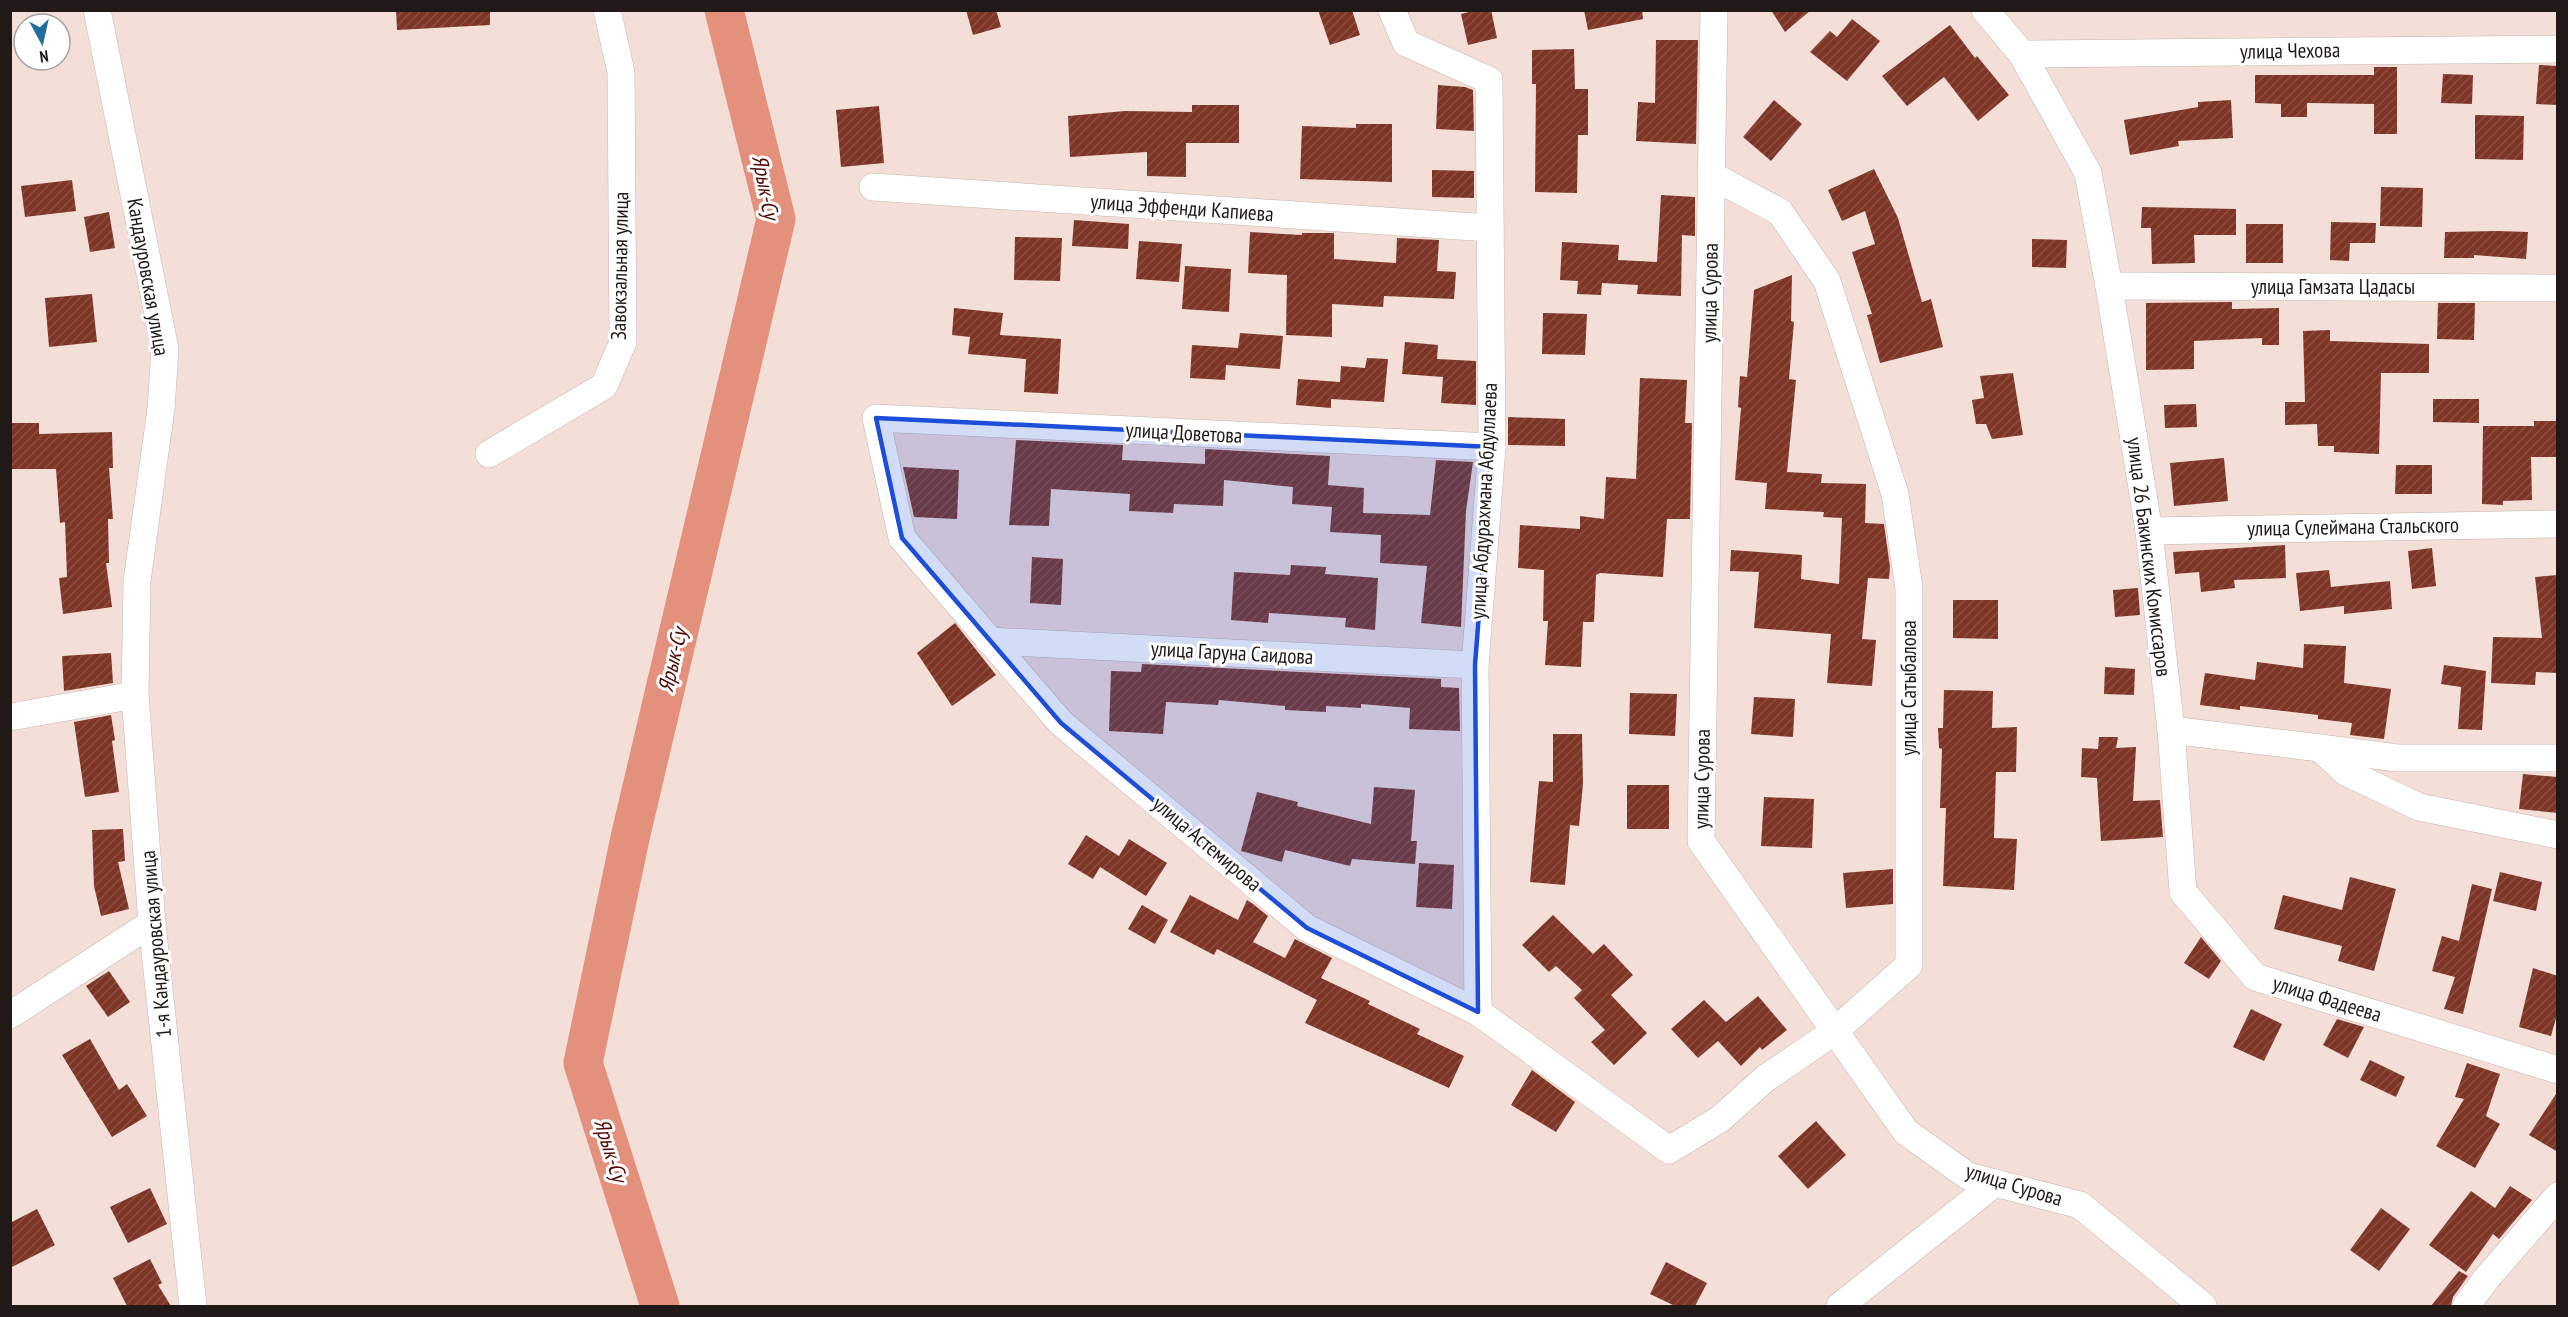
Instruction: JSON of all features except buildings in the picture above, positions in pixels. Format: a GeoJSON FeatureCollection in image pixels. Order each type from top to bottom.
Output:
{"type":"FeatureCollection","features":[{"type":"Feature","properties":{"kind":"street","name":"Кандауровская улица"},"geometry":{"type":"LineString","coordinates":[[97,10],[165,349],[160,409],[137,581]]}},
{"type":"Feature","properties":{"kind":"street","name":"Завокзальная улица"},"geometry":{"type":"LineString","coordinates":[[489,454],[604,386],[623,342],[621,72],[607,10]]}},
{"type":"Feature","properties":{"kind":"street","name":"улица Абдурахмана Абдуллаева"},"geometry":{"type":"LineString","coordinates":[[1392,10],[1406,42],[1489,80],[1492,447],[1475,665],[1478,1012]]}},
{"type":"Feature","properties":{"kind":"street","name":"улица Сурова"},"geometry":{"type":"LineString","coordinates":[[1714,10],[1701,841],[1906,1132],[1968,1176],[2080,1205],[2203,1306]]}},
{"type":"Feature","properties":{"kind":"street","name":"улица 26 Бакинских Комиссаров"},"geometry":{"type":"LineString","coordinates":[[1985,10],[2022,54],[2088,174],[2109,286],[2149,531],[2170,730]]}},
{"type":"Feature","properties":{"kind":"street","name":"улица Чехова"},"geometry":{"type":"LineString","coordinates":[[2022,54],[2558,49]]}},
{"type":"Feature","properties":{"kind":"street","name":"улица Сатыбалова"},"geometry":{"type":"LineString","coordinates":[[1669,1150],[1720,1119],[1766,1078],[1835,1031],[1909,965],[1909,588],[1895,494],[1827,281],[1780,212],[1712,175]]}},
{"type":"Feature","properties":{"kind":"street","name":"улица Эффенди Капиева"},"geometry":{"type":"LineString","coordinates":[[873,187],[1490,228]]}},
{"type":"Feature","properties":{"kind":"street","name":"улица Гамзата Цадасы"},"geometry":{"type":"LineString","coordinates":[[2109,286],[2558,288]]}},
{"type":"Feature","properties":{"kind":"street","name":"улица Доветова"},"geometry":{"type":"LineString","coordinates":[[876,418],[1492,447]]}},
{"type":"Feature","properties":{"kind":"street","name":"улица Астемирова"},"geometry":{"type":"LineString","coordinates":[[876,418],[902,538],[1061,723],[1307,928],[1478,1012],[1669,1150]]}},
{"type":"Feature","properties":{"kind":"street","name":"улица Сулеймана Стальского"},"geometry":{"type":"LineString","coordinates":[[2149,531],[2558,524]]}},
{"type":"Feature","properties":{"kind":"street","name":"1-я Кандауровская улица"},"geometry":{"type":"LineString","coordinates":[[137,581],[135,695],[152,923],[194,1306]]}},
{"type":"Feature","properties":{"kind":"street","name":"улица Гаруна Саидова"},"geometry":{"type":"LineString","coordinates":[[989,641],[1475,665]]}},
{"type":"Feature","properties":{"kind":"street"},"geometry":{"type":"LineString","coordinates":[[10,717],[135,695]]}},
{"type":"Feature","properties":{"kind":"street"},"geometry":{"type":"LineString","coordinates":[[2170,730],[2397,758],[2558,758]]}},
{"type":"Feature","properties":{"kind":"street","name":"улица Фадеева"},"geometry":{"type":"LineString","coordinates":[[2170,730],[2183,892],[2255,977],[2558,1070]]}},
{"type":"Feature","properties":{"kind":"street"},"geometry":{"type":"LineString","coordinates":[[2320,748],[2346,772],[2420,807],[2558,835]]}},
{"type":"Feature","properties":{"kind":"street"},"geometry":{"type":"LineString","coordinates":[[10,1015],[152,923]]}},
{"type":"Feature","properties":{"kind":"street"},"geometry":{"type":"LineString","coordinates":[[1840,1306],[1995,1183]]}},
{"type":"Feature","properties":{"kind":"street"},"geometry":{"type":"LineString","coordinates":[[2466,1306],[2486,1279],[2558,1196]]}},
{"type":"Feature","properties":{"kind":"highlighted area"},"geometry":{"type":"Polygon","coordinates":[[[876,418],[1492,447],[1475,665],[1478,1012],[1307,928],[1061,723],[902,538],[876,418]]]}},
{"type":"Feature","properties":{"kind":"waterway","name":"Ярык-Су"},"geometry":{"type":"LineString","coordinates":[[660,1306],[583,1063],[630,838],[776,219],[724,10]]}}]}
